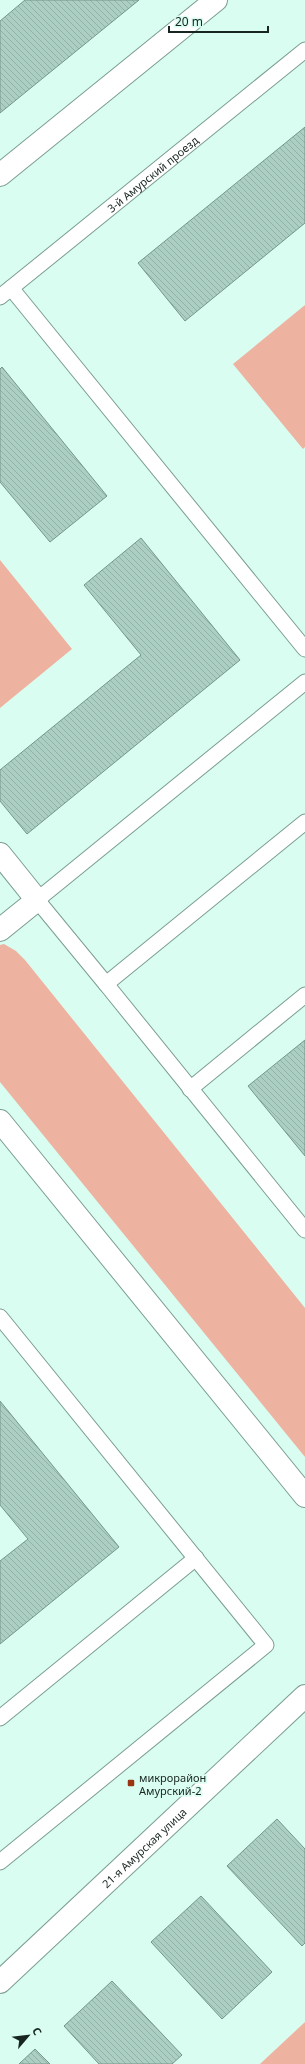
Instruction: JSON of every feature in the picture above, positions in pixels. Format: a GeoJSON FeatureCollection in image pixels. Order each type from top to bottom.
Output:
{"type":"FeatureCollection","features":[{"type":"Feature","properties":{"kind":"street"},"geometry":{"type":"LineString","coordinates":[[0,175],[211,1]]}},
{"type":"Feature","properties":{"kind":"street"},"geometry":{"type":"LineString","coordinates":[[0,854],[37,900],[0,930]]}},
{"type":"Feature","properties":{"kind":"street"},"geometry":{"type":"LineString","coordinates":[[0,1121],[305,1496]]}},
{"type":"Feature","properties":{"kind":"street","name":"21-я Амурская улица"},"geometry":{"type":"LineString","coordinates":[[0,1982],[305,1696]]}},
{"type":"Feature","properties":{"kind":"lane","name":"3-й Амурский проезд"},"geometry":{"type":"LineString","coordinates":[[6,293],[305,50]]}},
{"type":"Feature","properties":{"kind":"lane"},"geometry":{"type":"LineString","coordinates":[[6,293],[305,649]]}},
{"type":"Feature","properties":{"kind":"lane"},"geometry":{"type":"LineString","coordinates":[[305,682],[37,900],[305,1230]]}},
{"type":"Feature","properties":{"kind":"lane"},"geometry":{"type":"LineString","coordinates":[[106,984],[305,822]]}},
{"type":"Feature","properties":{"kind":"lane"},"geometry":{"type":"LineString","coordinates":[[190,1089],[305,996]]}},
{"type":"Feature","properties":{"kind":"lane"},"geometry":{"type":"LineString","coordinates":[[0,1318],[266,1645],[0,1862]]}},
{"type":"Feature","properties":{"kind":"lane"},"geometry":{"type":"LineString","coordinates":[[0,1718],[196,1558]]}},
{"type":"Feature","properties":{"kind":"shaded area"},"geometry":{"type":"Polygon","coordinates":[[[305,305],[305,447],[303,449],[233,364],[305,305]]]}},
{"type":"Feature","properties":{"kind":"shaded area"},"geometry":{"type":"Polygon","coordinates":[[[0,560],[72,649],[0,708],[0,560]]]}},
{"type":"Feature","properties":{"kind":"shaded area"},"geometry":{"type":"Polygon","coordinates":[[[4,944],[16,951],[25,960],[305,1308],[305,1457],[0,1082],[0,945],[4,944]]]}},
{"type":"Feature","properties":{"kind":"shaded area"},"geometry":{"type":"Polygon","coordinates":[[[305,2022],[305,2064],[260,2064],[305,2022]]]}},
{"type":"Feature","properties":{"kind":"building"},"geometry":{"type":"Polygon","coordinates":[[[25,0],[139,0],[0,113],[0,21],[25,0]]]}},
{"type":"Feature","properties":{"kind":"building"},"geometry":{"type":"Polygon","coordinates":[[[305,127],[305,223],[185,321],[138,263],[305,127]]]}},
{"type":"Feature","properties":{"kind":"building"},"geometry":{"type":"Polygon","coordinates":[[[2,367],[107,496],[50,542],[0,482],[0,369],[2,367]]]}},
{"type":"Feature","properties":{"kind":"building"},"geometry":{"type":"Polygon","coordinates":[[[141,538],[240,660],[27,834],[0,801],[0,770],[141,655],[84,585],[141,538]]]}},
{"type":"Feature","properties":{"kind":"building"},"geometry":{"type":"Polygon","coordinates":[[[305,1040],[305,1156],[248,1086],[305,1040]]]}},
{"type":"Feature","properties":{"kind":"building"},"geometry":{"type":"Polygon","coordinates":[[[0,1401],[119,1547],[0,1644],[0,1561],[28,1539],[0,1505],[0,1401]]]}},
{"type":"Feature","properties":{"kind":"building"},"geometry":{"type":"Polygon","coordinates":[[[277,1819],[305,1849],[305,1943],[302,1946],[227,1866],[277,1819]]]}},
{"type":"Feature","properties":{"kind":"building"},"geometry":{"type":"Polygon","coordinates":[[[201,1896],[272,1972],[222,2019],[151,1942],[201,1896]]]}},
{"type":"Feature","properties":{"kind":"building"},"geometry":{"type":"Polygon","coordinates":[[[112,1981],[182,2055],[172,2064],[99,2064],[64,2026],[112,1981]]]}},
{"type":"Feature","properties":{"kind":"building"},"geometry":{"type":"Polygon","coordinates":[[[35,2049],[50,2064],[19,2064],[35,2049]]]}},
{"type":"Feature","properties":{"kind":"place","name":"микрорайон Амурский-2"},"geometry":{"type":"Point","coordinates":[131,1783]}}]}
